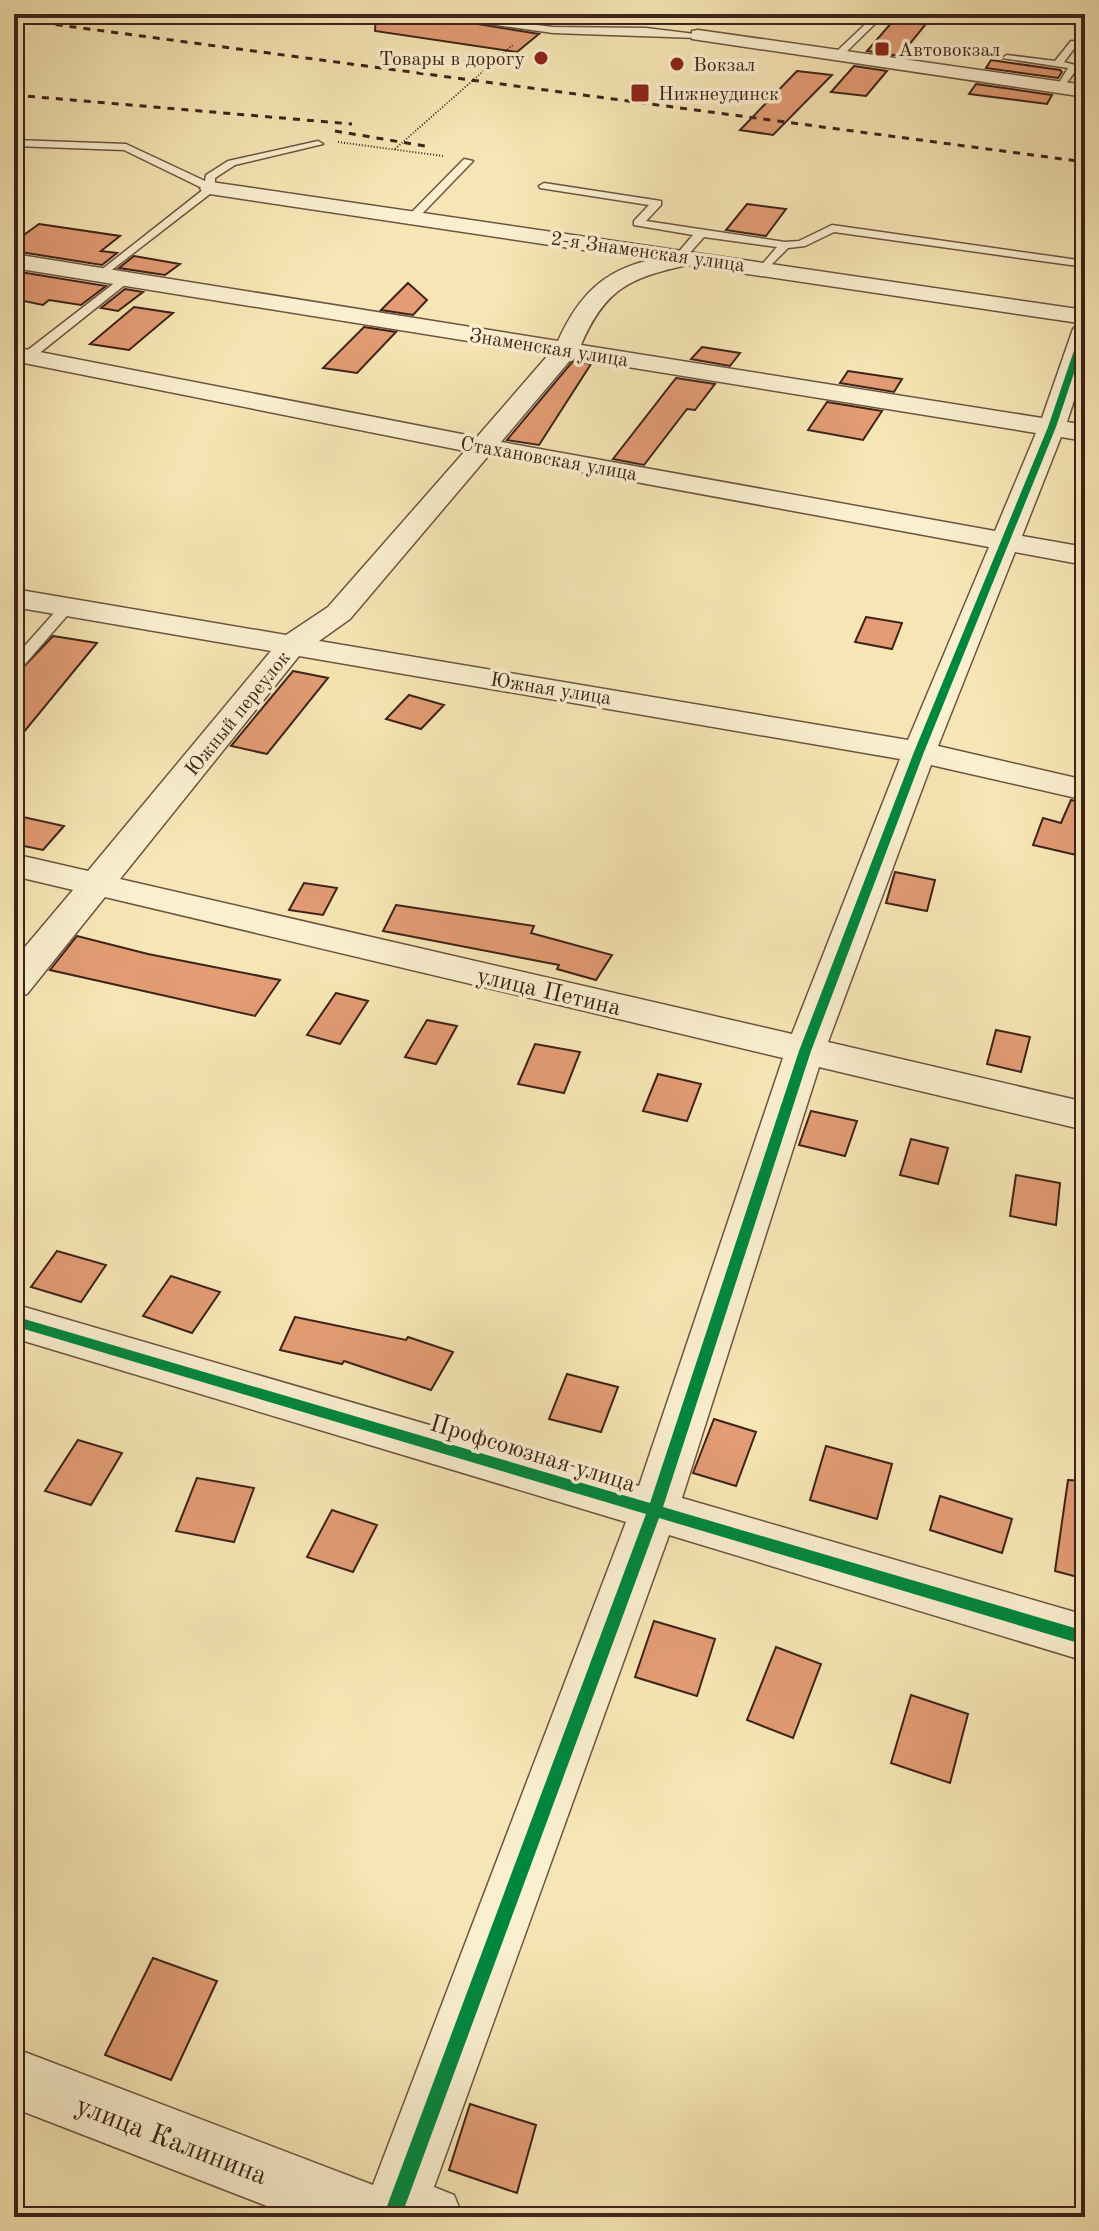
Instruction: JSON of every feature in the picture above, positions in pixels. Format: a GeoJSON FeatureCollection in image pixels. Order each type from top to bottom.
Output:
{"type":"FeatureCollection","features":[{"type":"Feature","properties":{"kind":"street"},"geometry":{"type":"LineString","coordinates":[[698,35],[721,14]]}},
{"type":"Feature","properties":{"kind":"street"},"geometry":{"type":"LineString","coordinates":[[724,38],[739,22]]}},
{"type":"Feature","properties":{"kind":"street"},"geometry":{"type":"LineString","coordinates":[[698,35],[1085,91]]}},
{"type":"Feature","properties":{"kind":"street","name":"2-я Знаменская улица"},"geometry":{"type":"LineString","coordinates":[[211,188],[1085,317]]}},
{"type":"Feature","properties":{"kind":"street","name":"Южный переулок"},"geometry":{"type":"LineString","coordinates":[[14,985],[292,645],[339,613],[566,350],[580,317],[614,277],[687,256]]}},
{"type":"Feature","properties":{"kind":"street","name":"Знаменская улица"},"geometry":{"type":"LineString","coordinates":[[14,261],[1068,430]]}},
{"type":"Feature","properties":{"kind":"street"},"geometry":{"type":"LineString","coordinates":[[392,2217],[654,1512],[805,1051],[1003,541],[1068,430],[1083,339]]}},
{"type":"Feature","properties":{"kind":"street","name":"Стахановская улица"},"geometry":{"type":"LineString","coordinates":[[21,355],[482,446],[1085,556]]}},
{"type":"Feature","properties":{"kind":"street","name":"Южная улица"},"geometry":{"type":"LineString","coordinates":[[14,598],[919,752],[1085,790]]}},
{"type":"Feature","properties":{"kind":"street","name":"улица Петина"},"geometry":{"type":"LineString","coordinates":[[14,865],[1085,1116]]}},
{"type":"Feature","properties":{"kind":"street","name":"Профсоюзная улица"},"geometry":{"type":"LineString","coordinates":[[14,1321],[1085,1638]]}},
{"type":"Feature","properties":{"kind":"street","name":"улица Калинина"},"geometry":{"type":"LineString","coordinates":[[14,2078],[375,2217]]}},
{"type":"Feature","properties":{"kind":"street"},"geometry":{"type":"LineString","coordinates":[[421,2217],[432,2217]]}},
{"type":"Feature","properties":{"kind":"lane"},"geometry":{"type":"LineString","coordinates":[[423,14],[553,30],[698,35]]}},
{"type":"Feature","properties":{"kind":"lane"},"geometry":{"type":"LineString","coordinates":[[838,55],[881,14]]}},
{"type":"Feature","properties":{"kind":"lane"},"geometry":{"type":"LineString","coordinates":[[1057,64],[1074,43],[1085,45]]}},
{"type":"Feature","properties":{"kind":"lane"},"geometry":{"type":"LineString","coordinates":[[1007,58],[1074,66],[1061,88]]}},
{"type":"Feature","properties":{"kind":"lane"},"geometry":{"type":"LineString","coordinates":[[14,143],[126,147],[211,188]]}},
{"type":"Feature","properties":{"kind":"lane"},"geometry":{"type":"LineString","coordinates":[[211,188],[210,177],[232,163],[318,144]]}},
{"type":"Feature","properties":{"kind":"lane"},"geometry":{"type":"LineString","coordinates":[[413,217],[468,161]]}},
{"type":"Feature","properties":{"kind":"lane"},"geometry":{"type":"LineString","coordinates":[[544,186],[657,203],[638,223],[701,233],[785,245],[801,244],[832,228],[1085,264]]}},
{"type":"Feature","properties":{"kind":"lane"},"geometry":{"type":"LineString","coordinates":[[100,276],[211,188]]}},
{"type":"Feature","properties":{"kind":"lane"},"geometry":{"type":"LineString","coordinates":[[687,256],[701,233]]}},
{"type":"Feature","properties":{"kind":"lane"},"geometry":{"type":"LineString","coordinates":[[765,268],[785,245]]}},
{"type":"Feature","properties":{"kind":"lane"},"geometry":{"type":"LineString","coordinates":[[21,355],[125,280]]}},
{"type":"Feature","properties":{"kind":"lane"},"geometry":{"type":"LineString","coordinates":[[14,668],[67,607]]}},
{"type":"Feature","properties":{"kind":"path"},"geometry":{"type":"LineString","coordinates":[[395,149],[514,44]]}},
{"type":"Feature","properties":{"kind":"path"},"geometry":{"type":"LineString","coordinates":[[341,142],[448,157]]}},
{"type":"Feature","properties":{"kind":"building"},"geometry":{"type":"Polygon","coordinates":[[[376,14],[416,14],[539,34],[517,52],[375,31],[376,14]]]}},
{"type":"Feature","properties":{"kind":"building"},"geometry":{"type":"Polygon","coordinates":[[[470,14],[564,14],[552,24],[470,14]]]}},
{"type":"Feature","properties":{"kind":"building"},"geometry":{"type":"Polygon","coordinates":[[[899,14],[934,14],[900,56],[867,51],[899,14]]]}},
{"type":"Feature","properties":{"kind":"building"},"geometry":{"type":"Polygon","coordinates":[[[991,60],[1062,72],[1058,78],[986,68],[991,60]]]}},
{"type":"Feature","properties":{"kind":"building"},"geometry":{"type":"Polygon","coordinates":[[[854,66],[887,71],[866,96],[831,92],[854,66]]]}},
{"type":"Feature","properties":{"kind":"building"},"geometry":{"type":"Polygon","coordinates":[[[797,71],[832,75],[773,135],[740,130],[797,71]]]}},
{"type":"Feature","properties":{"kind":"building"},"geometry":{"type":"Polygon","coordinates":[[[976,84],[1052,95],[1047,104],[969,94],[976,84]]]}},
{"type":"Feature","properties":{"kind":"building"},"geometry":{"type":"Polygon","coordinates":[[[747,204],[786,209],[766,236],[726,230],[747,204]]]}},
{"type":"Feature","properties":{"kind":"building"},"geometry":{"type":"Polygon","coordinates":[[[39,224],[120,236],[101,251],[117,253],[102,265],[14,251],[14,242],[39,224]]]}},
{"type":"Feature","properties":{"kind":"building"},"geometry":{"type":"Polygon","coordinates":[[[134,256],[180,264],[165,275],[119,268],[134,256]]]}},
{"type":"Feature","properties":{"kind":"building"},"geometry":{"type":"Polygon","coordinates":[[[14,271],[106,286],[81,305],[49,300],[43,305],[14,299],[14,271]]]}},
{"type":"Feature","properties":{"kind":"building"},"geometry":{"type":"Polygon","coordinates":[[[408,283],[427,300],[413,315],[381,310],[408,283]]]}},
{"type":"Feature","properties":{"kind":"building"},"geometry":{"type":"Polygon","coordinates":[[[125,289],[143,292],[118,311],[101,308],[125,289]]]}},
{"type":"Feature","properties":{"kind":"building"},"geometry":{"type":"Polygon","coordinates":[[[134,307],[173,313],[129,350],[90,344],[134,307]]]}},
{"type":"Feature","properties":{"kind":"building"},"geometry":{"type":"Polygon","coordinates":[[[364,327],[396,332],[357,373],[323,368],[364,327]]]}},
{"type":"Feature","properties":{"kind":"building"},"geometry":{"type":"Polygon","coordinates":[[[702,347],[740,353],[730,366],[691,359],[702,347]]]}},
{"type":"Feature","properties":{"kind":"building"},"geometry":{"type":"Polygon","coordinates":[[[573,361],[591,364],[539,445],[507,440],[573,361]]]}},
{"type":"Feature","properties":{"kind":"building"},"geometry":{"type":"Polygon","coordinates":[[[848,371],[902,379],[894,392],[840,383],[848,371]]]}},
{"type":"Feature","properties":{"kind":"building"},"geometry":{"type":"Polygon","coordinates":[[[676,378],[715,384],[695,410],[687,409],[644,465],[613,459],[676,378]]]}},
{"type":"Feature","properties":{"kind":"building"},"geometry":{"type":"Polygon","coordinates":[[[827,402],[882,411],[863,440],[808,430],[827,402]]]}},
{"type":"Feature","properties":{"kind":"building"},"geometry":{"type":"Polygon","coordinates":[[[866,617],[902,623],[892,649],[855,642],[866,617]]]}},
{"type":"Feature","properties":{"kind":"building"},"geometry":{"type":"Polygon","coordinates":[[[53,636],[97,643],[14,744],[14,677],[53,636]]]}},
{"type":"Feature","properties":{"kind":"building"},"geometry":{"type":"Polygon","coordinates":[[[293,671],[328,678],[267,754],[231,746],[293,671]]]}},
{"type":"Feature","properties":{"kind":"building"},"geometry":{"type":"Polygon","coordinates":[[[409,695],[444,705],[421,729],[386,719],[409,695]]]}},
{"type":"Feature","properties":{"kind":"building"},"geometry":{"type":"Polygon","coordinates":[[[1071,800],[1085,803],[1085,857],[1033,845],[1043,818],[1061,823],[1071,800]]]}},
{"type":"Feature","properties":{"kind":"building"},"geometry":{"type":"Polygon","coordinates":[[[14,815],[64,826],[43,850],[14,844],[14,815]]]}},
{"type":"Feature","properties":{"kind":"building"},"geometry":{"type":"Polygon","coordinates":[[[895,872],[935,880],[927,911],[886,903],[895,872]]]}},
{"type":"Feature","properties":{"kind":"building"},"geometry":{"type":"Polygon","coordinates":[[[304,883],[337,888],[323,915],[289,910],[304,883]]]}},
{"type":"Feature","properties":{"kind":"building"},"geometry":{"type":"Polygon","coordinates":[[[396,905],[534,926],[531,933],[612,955],[596,980],[557,969],[559,965],[383,931],[396,905]]]}},
{"type":"Feature","properties":{"kind":"building"},"geometry":{"type":"Polygon","coordinates":[[[77,936],[148,954],[280,980],[255,1016],[50,970],[77,936]]]}},
{"type":"Feature","properties":{"kind":"building"},"geometry":{"type":"Polygon","coordinates":[[[336,993],[368,1001],[340,1044],[307,1035],[336,993]]]}},
{"type":"Feature","properties":{"kind":"building"},"geometry":{"type":"Polygon","coordinates":[[[427,1020],[457,1026],[436,1064],[405,1057],[427,1020]]]}},
{"type":"Feature","properties":{"kind":"building"},"geometry":{"type":"Polygon","coordinates":[[[996,1030],[1030,1037],[1021,1072],[987,1064],[996,1030]]]}},
{"type":"Feature","properties":{"kind":"building"},"geometry":{"type":"Polygon","coordinates":[[[535,1044],[580,1052],[564,1093],[518,1084],[535,1044]]]}},
{"type":"Feature","properties":{"kind":"building"},"geometry":{"type":"Polygon","coordinates":[[[658,1074],[701,1084],[687,1121],[643,1111],[658,1074]]]}},
{"type":"Feature","properties":{"kind":"building"},"geometry":{"type":"Polygon","coordinates":[[[811,1111],[857,1121],[845,1156],[799,1145],[811,1111]]]}},
{"type":"Feature","properties":{"kind":"building"},"geometry":{"type":"Polygon","coordinates":[[[911,1139],[948,1148],[938,1184],[900,1175],[911,1139]]]}},
{"type":"Feature","properties":{"kind":"building"},"geometry":{"type":"Polygon","coordinates":[[[1016,1175],[1060,1183],[1056,1225],[1010,1216],[1016,1175]]]}},
{"type":"Feature","properties":{"kind":"building"},"geometry":{"type":"Polygon","coordinates":[[[57,1251],[106,1265],[81,1302],[31,1287],[57,1251]]]}},
{"type":"Feature","properties":{"kind":"building"},"geometry":{"type":"Polygon","coordinates":[[[171,1276],[220,1292],[192,1333],[143,1316],[171,1276]]]}},
{"type":"Feature","properties":{"kind":"building"},"geometry":{"type":"Polygon","coordinates":[[[295,1317],[406,1340],[408,1337],[453,1352],[431,1390],[344,1361],[342,1364],[280,1350],[295,1317]]]}},
{"type":"Feature","properties":{"kind":"building"},"geometry":{"type":"Polygon","coordinates":[[[567,1374],[618,1387],[601,1432],[549,1419],[567,1374]]]}},
{"type":"Feature","properties":{"kind":"building"},"geometry":{"type":"Polygon","coordinates":[[[714,1419],[756,1432],[736,1486],[693,1473],[714,1419]]]}},
{"type":"Feature","properties":{"kind":"building"},"geometry":{"type":"Polygon","coordinates":[[[78,1440],[122,1453],[91,1505],[45,1491],[78,1440]]]}},
{"type":"Feature","properties":{"kind":"building"},"geometry":{"type":"Polygon","coordinates":[[[826,1446],[892,1464],[877,1519],[810,1500],[826,1446]]]}},
{"type":"Feature","properties":{"kind":"building"},"geometry":{"type":"Polygon","coordinates":[[[197,1478],[254,1488],[234,1542],[176,1531],[197,1478]]]}},
{"type":"Feature","properties":{"kind":"building"},"geometry":{"type":"Polygon","coordinates":[[[1068,1480],[1085,1481],[1085,1579],[1055,1571],[1068,1480]]]}},
{"type":"Feature","properties":{"kind":"building"},"geometry":{"type":"Polygon","coordinates":[[[940,1496],[1012,1519],[1002,1553],[930,1530],[940,1496]]]}},
{"type":"Feature","properties":{"kind":"building"},"geometry":{"type":"Polygon","coordinates":[[[332,1510],[377,1525],[353,1572],[307,1557],[332,1510]]]}},
{"type":"Feature","properties":{"kind":"building"},"geometry":{"type":"Polygon","coordinates":[[[654,1621],[715,1639],[697,1696],[635,1677],[654,1621]]]}},
{"type":"Feature","properties":{"kind":"building"},"geometry":{"type":"Polygon","coordinates":[[[776,1647],[821,1664],[793,1738],[747,1720],[776,1647]]]}},
{"type":"Feature","properties":{"kind":"building"},"geometry":{"type":"Polygon","coordinates":[[[911,1695],[968,1714],[950,1783],[891,1763],[911,1695]]]}},
{"type":"Feature","properties":{"kind":"building"},"geometry":{"type":"Polygon","coordinates":[[[153,1958],[217,1981],[171,2080],[105,2055],[153,1958]]]}},
{"type":"Feature","properties":{"kind":"building"},"geometry":{"type":"Polygon","coordinates":[[[470,2104],[536,2125],[517,2193],[449,2170],[470,2104]]]}},
{"type":"Feature","properties":{"kind":"railway"},"geometry":{"type":"LineString","coordinates":[[14,19],[1085,162]]}},
{"type":"Feature","properties":{"kind":"railway"},"geometry":{"type":"LineString","coordinates":[[14,95],[352,124]]}},
{"type":"Feature","properties":{"kind":"railway"},"geometry":{"type":"LineString","coordinates":[[335,131],[425,146]]}},
{"type":"Feature","properties":{"kind":"cycle path"},"geometry":{"type":"LineString","coordinates":[[392,2217],[654,1512],[805,1051],[919,752],[1052,427],[1085,329]]}},
{"type":"Feature","properties":{"kind":"cycle path"},"geometry":{"type":"LineString","coordinates":[[14,1321],[1085,1638]]}},
{"type":"Feature","properties":{"kind":"place","name":"Автовокзал"},"geometry":{"type":"Point","coordinates":[882,49]}},
{"type":"Feature","properties":{"kind":"place","name":"Товары в дорогу"},"geometry":{"type":"Point","coordinates":[541,58]}},
{"type":"Feature","properties":{"kind":"place","name":"Вокзал"},"geometry":{"type":"Point","coordinates":[677,64]}},
{"type":"Feature","properties":{"kind":"place","name":"Нижнеудинск"},"geometry":{"type":"Point","coordinates":[640,93]}}]}
